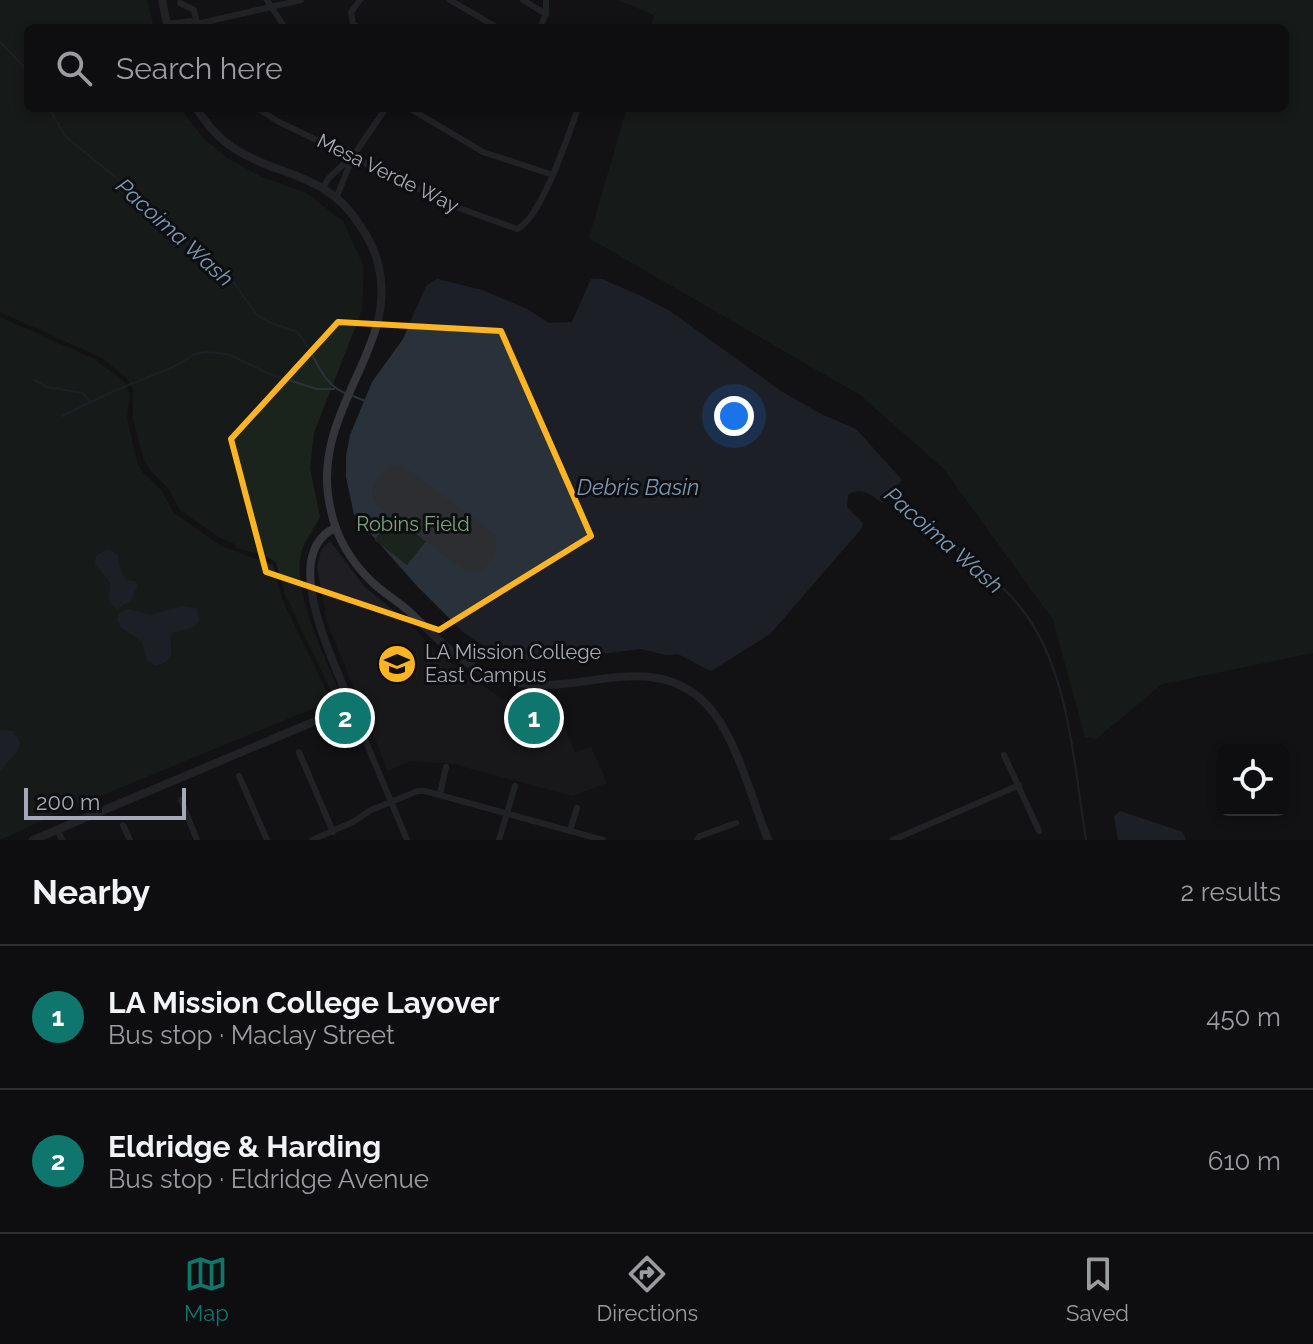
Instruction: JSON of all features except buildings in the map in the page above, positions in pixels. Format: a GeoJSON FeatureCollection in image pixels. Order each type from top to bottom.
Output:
{"type":"FeatureCollection","features":[{"type":"Feature","properties":{"kind":"street"},"geometry":{"type":"LineString","coordinates":[[162,0],[167,24]]}},
{"type":"Feature","properties":{"kind":"street"},"geometry":{"type":"LineString","coordinates":[[267,0],[282,24]]}},
{"type":"Feature","properties":{"kind":"street"},"geometry":{"type":"LineString","coordinates":[[216,24],[301,0]]}},
{"type":"Feature","properties":{"kind":"street"},"geometry":{"type":"LineString","coordinates":[[353,24],[351,12],[360,0]]}},
{"type":"Feature","properties":{"kind":"street"},"geometry":{"type":"LineString","coordinates":[[450,0],[491,24]]}},
{"type":"Feature","properties":{"kind":"street"},"geometry":{"type":"LineString","coordinates":[[523,0],[546,14]]}},
{"type":"Feature","properties":{"kind":"street"},"geometry":{"type":"LineString","coordinates":[[542,24],[546,14],[546,0]]}},
{"type":"Feature","properties":{"kind":"street"},"geometry":{"type":"LineString","coordinates":[[180,3],[194,10],[196,24]]}},
{"type":"Feature","properties":{"kind":"street"},"geometry":{"type":"LineString","coordinates":[[199,112],[227,144],[337,196],[368,238],[379,266],[382,287],[376,327],[333,429],[326,463],[327,494],[335,528],[357,566],[374,584],[409,611],[444,647],[481,671],[539,685],[637,674],[662,677],[692,693],[711,710],[724,730],[768,840]]}},
{"type":"Feature","properties":{"kind":"street","name":"Mesa Verde Way"},"geometry":{"type":"LineString","coordinates":[[263,112],[459,208],[513,228],[523,226],[553,175]]}},
{"type":"Feature","properties":{"kind":"street"},"geometry":{"type":"LineString","coordinates":[[337,196],[353,156],[383,112]]}},
{"type":"Feature","properties":{"kind":"street"},"geometry":{"type":"LineString","coordinates":[[416,112],[483,152],[553,175],[577,112]]}},
{"type":"Feature","properties":{"kind":"street"},"geometry":{"type":"LineString","coordinates":[[323,187],[353,156]]}},
{"type":"Feature","properties":{"kind":"street"},"geometry":{"type":"LineString","coordinates":[[335,528],[325,534],[313,550],[309,572],[314,607],[407,840]]}},
{"type":"Feature","properties":{"kind":"street"},"geometry":{"type":"LineString","coordinates":[[33,840],[351,706]]}},
{"type":"Feature","properties":{"kind":"street"},"geometry":{"type":"LineString","coordinates":[[299,752],[333,832]]}},
{"type":"Feature","properties":{"kind":"street"},"geometry":{"type":"LineString","coordinates":[[1004,755],[1039,831]]}},
{"type":"Feature","properties":{"kind":"street"},"geometry":{"type":"LineString","coordinates":[[440,794],[446,767]]}},
{"type":"Feature","properties":{"kind":"street"},"geometry":{"type":"LineString","coordinates":[[239,776],[267,840]]}},
{"type":"Feature","properties":{"kind":"street"},"geometry":{"type":"LineString","coordinates":[[893,840],[1019,785]]}},
{"type":"Feature","properties":{"kind":"street"},"geometry":{"type":"LineString","coordinates":[[499,840],[515,786]]}},
{"type":"Feature","properties":{"kind":"street"},"geometry":{"type":"LineString","coordinates":[[312,840],[418,791],[440,794],[603,840]]}},
{"type":"Feature","properties":{"kind":"street"},"geometry":{"type":"LineString","coordinates":[[181,800],[197,840]]}},
{"type":"Feature","properties":{"kind":"street"},"geometry":{"type":"LineString","coordinates":[[571,840],[577,808]]}},
{"type":"Feature","properties":{"kind":"street"},"geometry":{"type":"LineString","coordinates":[[697,840],[700,836],[736,823]]}},
{"type":"Feature","properties":{"kind":"street"},"geometry":{"type":"LineString","coordinates":[[123,825],[130,840]]}},
{"type":"Feature","properties":{"kind":"street"},"geometry":{"type":"LineString","coordinates":[[57,829],[62,840]]}},
{"type":"Feature","properties":{"kind":"highlighted area"},"geometry":{"type":"Polygon","coordinates":[[[338,322],[501,331],[591,536],[439,630],[266,572],[231,439],[338,322]]]}},
{"type":"Feature","properties":{"kind":"shaded area","name":"LA Mission College East Campus"},"geometry":{"type":"Polygon","coordinates":[[[330,541],[365,587],[403,618],[442,657],[502,699],[559,713],[575,752],[591,747],[607,783],[573,796],[453,764],[410,761],[388,771],[327,622],[317,567],[321,550],[330,541]]]}},
{"type":"Feature","properties":{"kind":"green space"},"geometry":{"type":"Polygon","coordinates":[[[0,0],[147,0],[153,24],[24,24],[24,112],[183,112],[204,139],[227,158],[262,177],[306,193],[343,221],[364,267],[362,310],[314,433],[310,468],[320,517],[302,550],[300,566],[305,603],[340,693],[338,698],[335,700],[285,594],[276,562],[236,548],[235,544],[222,539],[180,510],[168,488],[149,469],[133,419],[133,389],[126,377],[100,357],[0,312],[0,0]]]}},
{"type":"Feature","properties":{"kind":"green space"},"geometry":{"type":"Polygon","coordinates":[[[618,0],[1313,0],[1313,653],[1162,684],[1096,739],[1085,737],[1053,620],[944,469],[860,395],[589,238],[626,112],[1289,112],[1289,24],[652,24],[654,15],[618,0]]]}},
{"type":"Feature","properties":{"kind":"green space"},"geometry":{"type":"Polygon","coordinates":[[[0,317],[94,359],[124,381],[130,394],[127,418],[137,462],[143,473],[161,490],[174,513],[221,546],[273,565],[282,599],[331,701],[0,840],[0,317]]]}},
{"type":"Feature","properties":{"kind":"green space","name":"Robins Field"},"geometry":{"type":"Polygon","coordinates":[[[397,475],[486,542],[469,563],[407,565],[375,540],[399,506],[384,494],[397,475]]]}},
{"type":"Feature","properties":{"kind":"water","name":"Debris Basin"},"geometry":{"type":"Polygon","coordinates":[[[437,279],[482,290],[527,309],[549,323],[572,322],[591,279],[602,279],[670,311],[781,391],[821,414],[856,429],[902,480],[882,503],[861,491],[848,495],[847,507],[863,523],[862,528],[770,634],[711,671],[678,654],[666,655],[641,649],[541,661],[490,650],[463,632],[379,543],[407,565],[432,534],[469,563],[485,542],[397,475],[384,493],[399,506],[376,539],[354,515],[346,477],[350,435],[372,382],[403,339],[426,286],[437,279]]]}},
{"type":"Feature","properties":{"kind":"water"},"geometry":{"type":"Polygon","coordinates":[[[106,550],[118,556],[126,580],[135,581],[138,585],[130,601],[117,609],[109,602],[110,582],[95,564],[96,556],[106,550]]]}},
{"type":"Feature","properties":{"kind":"water"},"geometry":{"type":"Polygon","coordinates":[[[182,606],[197,608],[199,621],[194,627],[171,633],[170,657],[155,666],[147,660],[142,642],[121,627],[117,620],[119,614],[128,609],[151,615],[182,606]]]}},
{"type":"Feature","properties":{"kind":"water"},"geometry":{"type":"Polygon","coordinates":[[[0,730],[13,731],[20,743],[18,750],[0,771],[0,730]]]}},
{"type":"Feature","properties":{"kind":"water"},"geometry":{"type":"Polygon","coordinates":[[[1120,811],[1183,832],[1186,840],[1118,840],[1114,816],[1120,811]]]}},
{"type":"Feature","properties":{"kind":"waterway","name":"Pacoima Wash"},"geometry":{"type":"LineString","coordinates":[[0,42],[24,67]]}},
{"type":"Feature","properties":{"kind":"waterway","name":"Pacoima Wash"},"geometry":{"type":"LineString","coordinates":[[51,112],[65,136],[120,181],[131,194],[169,221],[189,245],[234,283],[256,314],[297,332],[323,375],[347,394]]}},
{"type":"Feature","properties":{"kind":"waterway"},"geometry":{"type":"LineString","coordinates":[[62,416],[175,366],[195,354],[207,352],[228,354],[269,374],[317,389],[334,389]]}},
{"type":"Feature","properties":{"kind":"waterway"},"geometry":{"type":"LineString","coordinates":[[34,380],[47,387],[83,393],[89,401]]}},
{"type":"Feature","properties":{"kind":"waterway","name":"Pacoima Wash"},"geometry":{"type":"LineString","coordinates":[[353,396],[365,401]]}},
{"type":"Feature","properties":{"kind":"waterway","name":"Pacoima Wash"},"geometry":{"type":"LineString","coordinates":[[887,489],[940,533]]}},
{"type":"Feature","properties":{"kind":"waterway","name":"Pacoima Wash"},"geometry":{"type":"LineString","coordinates":[[940,533],[1021,608],[1050,659],[1067,718],[1086,840]]}},
{"type":"Feature","properties":{"kind":"runway"},"geometry":{"type":"LineString","coordinates":[[396,483],[479,545],[473,554],[390,492],[396,483]]}},
{"type":"Feature","properties":{"kind":"place","name":"LA Mission College East Campus"},"geometry":{"type":"Point","coordinates":[397,664]}},
{"type":"Feature","properties":{"kind":"place","name":"Eldridge & Harding"},"geometry":{"type":"Point","coordinates":[345,718]}},
{"type":"Feature","properties":{"kind":"place","name":"LA Mission College Layover"},"geometry":{"type":"Point","coordinates":[534,718]}}]}
